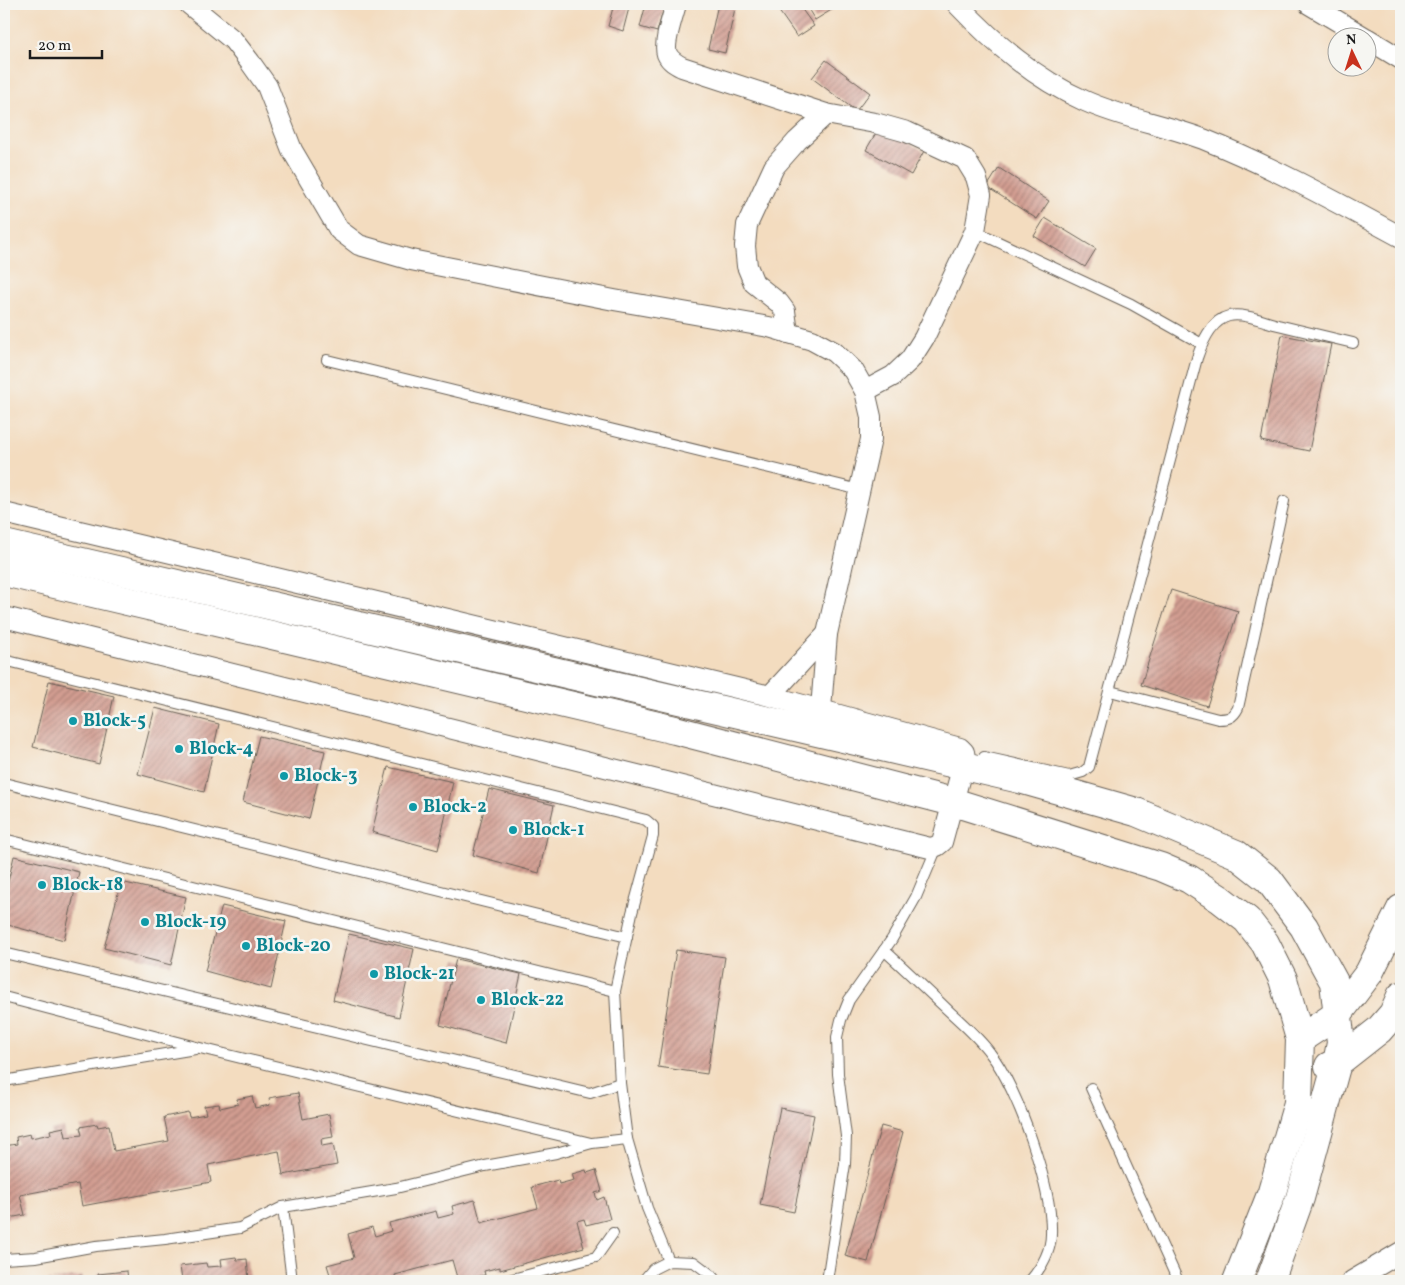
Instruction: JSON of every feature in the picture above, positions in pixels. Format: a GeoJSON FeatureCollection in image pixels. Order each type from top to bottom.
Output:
{"type":"FeatureCollection","features":[{"type":"Feature","properties":{"kind":"main road"},"geometry":{"type":"LineString","coordinates":[[4,544],[963,759],[1020,779],[1136,812],[1236,854],[1269,880],[1304,927],[1334,982],[1338,1014],[1340,1043],[1337,1064],[1278,1278],[1241,1272],[1272,1192],[1298,1103],[1300,1039],[1283,978],[1265,943],[1247,920],[1189,879],[1160,867],[953,802],[675,730],[4,572]]}},
{"type":"Feature","properties":{"kind":"main road"},"geometry":{"type":"LineString","coordinates":[[1300,1039],[1338,1014],[1369,972],[1401,909]]}},
{"type":"Feature","properties":{"kind":"main road"},"geometry":{"type":"LineString","coordinates":[[1300,1077],[1337,1064],[1379,1030],[1393,1014],[1401,996]]}},
{"type":"Feature","properties":{"kind":"street"},"geometry":{"type":"LineString","coordinates":[[189,4],[232,40],[267,86],[292,150],[339,230],[359,245],[411,260],[614,300],[769,327],[812,340],[834,352],[853,370],[865,391],[871,417],[871,439],[827,634],[821,709]]}},
{"type":"Feature","properties":{"kind":"street"},"geometry":{"type":"LineString","coordinates":[[676,4],[666,47],[672,62],[741,87],[826,114],[875,122],[907,132],[965,159],[976,177],[981,195],[975,231],[924,338],[910,360],[893,376],[865,391]]}},
{"type":"Feature","properties":{"kind":"street"},"geometry":{"type":"LineString","coordinates":[[957,4],[983,32],[1043,80],[1086,102],[1208,141],[1293,179],[1401,237]]}},
{"type":"Feature","properties":{"kind":"street"},"geometry":{"type":"LineString","coordinates":[[1309,4],[1350,28]]}},
{"type":"Feature","properties":{"kind":"street"},"geometry":{"type":"LineString","coordinates":[[1378,45],[1401,59]]}},
{"type":"Feature","properties":{"kind":"street"},"geometry":{"type":"LineString","coordinates":[[788,333],[785,311],[779,303],[754,283],[747,266],[745,246],[747,225],[774,167],[797,141],[826,114]]}},
{"type":"Feature","properties":{"kind":"street"},"geometry":{"type":"LineString","coordinates":[[4,513],[821,709],[960,748],[963,759],[942,842],[930,848],[4,617]]}},
{"type":"Feature","properties":{"kind":"street"},"geometry":{"type":"LineString","coordinates":[[770,696],[827,634]]}},
{"type":"Feature","properties":{"kind":"street"},"geometry":{"type":"LineString","coordinates":[[1352,1281],[1401,1252]]}},
{"type":"Feature","properties":{"kind":"lane"},"geometry":{"type":"LineString","coordinates":[[975,231],[1123,300],[1202,344]]}},
{"type":"Feature","properties":{"kind":"lane"},"geometry":{"type":"LineString","coordinates":[[963,759],[1070,776],[1083,772],[1089,767],[1197,358],[1210,330],[1219,321],[1229,316],[1247,317],[1353,344]]}},
{"type":"Feature","properties":{"kind":"lane"},"geometry":{"type":"LineString","coordinates":[[327,360],[860,490]]}},
{"type":"Feature","properties":{"kind":"lane"},"geometry":{"type":"LineString","coordinates":[[1110,691],[1218,719],[1228,719],[1234,716],[1238,708],[1284,501]]}},
{"type":"Feature","properties":{"kind":"lane"},"geometry":{"type":"LineString","coordinates":[[4,660],[646,820],[652,826],[653,836],[615,991],[620,1083],[627,1139],[647,1208],[670,1261]]}},
{"type":"Feature","properties":{"kind":"lane"},"geometry":{"type":"LineString","coordinates":[[4,783],[627,937]]}},
{"type":"Feature","properties":{"kind":"lane"},"geometry":{"type":"LineString","coordinates":[[4,838],[615,991]]}},
{"type":"Feature","properties":{"kind":"lane"},"geometry":{"type":"LineString","coordinates":[[827,1281],[842,1187],[846,1136],[838,1074],[837,1037],[841,1020],[848,1000],[884,950],[916,897],[937,846]]}},
{"type":"Feature","properties":{"kind":"lane"},"geometry":{"type":"LineString","coordinates":[[884,950],[991,1053],[1010,1085],[1027,1126],[1049,1206],[1052,1235],[1043,1265],[1030,1281]]}},
{"type":"Feature","properties":{"kind":"lane"},"geometry":{"type":"LineString","coordinates":[[4,953],[590,1093],[620,1083]]}},
{"type":"Feature","properties":{"kind":"lane"},"geometry":{"type":"LineString","coordinates":[[4,997],[200,1048],[592,1143]]}},
{"type":"Feature","properties":{"kind":"lane"},"geometry":{"type":"LineString","coordinates":[[4,1081],[200,1048]]}},
{"type":"Feature","properties":{"kind":"lane"},"geometry":{"type":"LineString","coordinates":[[1090,1088],[1178,1281]]}},
{"type":"Feature","properties":{"kind":"lane"},"geometry":{"type":"LineString","coordinates":[[4,1259],[36,1257],[96,1246],[165,1239],[240,1228],[283,1207],[396,1188],[485,1166],[556,1153],[592,1143],[627,1139]]}},
{"type":"Feature","properties":{"kind":"lane"},"geometry":{"type":"LineString","coordinates":[[283,1207],[292,1281]]}},
{"type":"Feature","properties":{"kind":"lane"},"geometry":{"type":"LineString","coordinates":[[505,1281],[596,1257],[613,1233]]}},
{"type":"Feature","properties":{"kind":"lane"},"geometry":{"type":"LineString","coordinates":[[643,1281],[653,1269],[670,1261],[694,1262],[714,1277],[716,1281]]}},
{"type":"Feature","properties":{"kind":"building"},"geometry":{"type":"Polygon","coordinates":[[[614,4],[630,4],[623,31],[608,26],[614,4]]]}},
{"type":"Feature","properties":{"kind":"building"},"geometry":{"type":"Polygon","coordinates":[[[646,4],[665,4],[657,32],[640,27],[646,4]]]}},
{"type":"Feature","properties":{"kind":"building"},"geometry":{"type":"Polygon","coordinates":[[[718,4],[736,4],[725,53],[708,49],[718,4]]]}},
{"type":"Feature","properties":{"kind":"building"},"geometry":{"type":"Polygon","coordinates":[[[774,4],[798,4],[814,26],[797,37],[774,4]]]}},
{"type":"Feature","properties":{"kind":"building"},"geometry":{"type":"Polygon","coordinates":[[[805,4],[830,4],[833,9],[815,20],[805,4]]]}},
{"type":"Feature","properties":{"kind":"building"},"geometry":{"type":"Polygon","coordinates":[[[826,60],[870,93],[856,111],[812,78],[826,60]]]}},
{"type":"Feature","properties":{"kind":"building"},"geometry":{"type":"Polygon","coordinates":[[[880,126],[924,151],[911,175],[866,150],[880,126]]]}},
{"type":"Feature","properties":{"kind":"building"},"geometry":{"type":"Polygon","coordinates":[[[999,168],[1049,201],[1037,219],[987,187],[999,168]]]}},
{"type":"Feature","properties":{"kind":"building"},"geometry":{"type":"Polygon","coordinates":[[[1045,218],[1096,249],[1085,267],[1034,236],[1045,218]]]}},
{"type":"Feature","properties":{"kind":"building"},"geometry":{"type":"Polygon","coordinates":[[[1282,335],[1331,344],[1309,451],[1261,441],[1282,335]]]}},
{"type":"Feature","properties":{"kind":"building"},"geometry":{"type":"Polygon","coordinates":[[[1171,590],[1238,611],[1207,706],[1141,685],[1171,590]]]}},
{"type":"Feature","properties":{"kind":"building","name":"Block-5"},"geometry":{"type":"Polygon","coordinates":[[[49,681],[114,696],[99,764],[33,747],[49,681]]]}},
{"type":"Feature","properties":{"kind":"building","name":"Block-4"},"geometry":{"type":"Polygon","coordinates":[[[155,708],[219,724],[204,792],[138,774],[155,708]]]}},
{"type":"Feature","properties":{"kind":"building","name":"Block-3"},"geometry":{"type":"Polygon","coordinates":[[[259,736],[325,751],[309,819],[243,802],[259,736]]]}},
{"type":"Feature","properties":{"kind":"building","name":"Block-2"},"geometry":{"type":"Polygon","coordinates":[[[388,767],[453,782],[438,850],[372,832],[388,767]]]}},
{"type":"Feature","properties":{"kind":"building","name":"Block-1"},"geometry":{"type":"Polygon","coordinates":[[[489,789],[554,805],[539,873],[473,855],[489,789]]]}},
{"type":"Feature","properties":{"kind":"building","name":"Block-18"},"geometry":{"type":"Polygon","coordinates":[[[14,856],[79,872],[64,940],[4,924],[4,899],[14,856]]]}},
{"type":"Feature","properties":{"kind":"building","name":"Block-19"},"geometry":{"type":"Polygon","coordinates":[[[121,882],[186,897],[171,965],[104,948],[121,882]]]}},
{"type":"Feature","properties":{"kind":"building","name":"Block-20"},"geometry":{"type":"Polygon","coordinates":[[[222,906],[286,921],[271,989],[205,971],[222,906]]]}},
{"type":"Feature","properties":{"kind":"building","name":"Block-21"},"geometry":{"type":"Polygon","coordinates":[[[349,934],[414,949],[399,1017],[333,1000],[349,934]]]}},
{"type":"Feature","properties":{"kind":"building"},"geometry":{"type":"Polygon","coordinates":[[[676,950],[725,957],[707,1074],[658,1067],[676,950]]]}},
{"type":"Feature","properties":{"kind":"building","name":"Block-22"},"geometry":{"type":"Polygon","coordinates":[[[456,959],[521,974],[506,1043],[440,1025],[456,959]]]}},
{"type":"Feature","properties":{"kind":"building"},"geometry":{"type":"Polygon","coordinates":[[[298,1093],[303,1119],[329,1114],[333,1137],[321,1139],[322,1146],[333,1144],[337,1165],[283,1175],[279,1151],[208,1165],[211,1182],[82,1206],[78,1184],[20,1195],[25,1215],[4,1219],[4,1146],[17,1144],[16,1137],[30,1134],[31,1138],[51,1134],[50,1130],[64,1127],[66,1137],[82,1135],[80,1127],[97,1124],[98,1127],[109,1125],[114,1151],[169,1141],[164,1117],[188,1112],[189,1117],[206,1114],[204,1106],[219,1104],[220,1108],[238,1104],[237,1099],[252,1096],[255,1108],[270,1105],[269,1098],[298,1093]]]}},
{"type":"Feature","properties":{"kind":"building"},"geometry":{"type":"Polygon","coordinates":[[[780,1108],[814,1115],[794,1212],[760,1205],[780,1108]]]}},
{"type":"Feature","properties":{"kind":"building"},"geometry":{"type":"Polygon","coordinates":[[[881,1126],[903,1132],[868,1262],[845,1256],[881,1126]]]}},
{"type":"Feature","properties":{"kind":"building"},"geometry":{"type":"Polygon","coordinates":[[[586,1170],[587,1173],[596,1170],[602,1191],[595,1193],[597,1200],[604,1197],[610,1219],[586,1225],[584,1219],[577,1221],[584,1247],[500,1270],[500,1267],[484,1271],[485,1275],[461,1281],[458,1281],[452,1260],[395,1275],[397,1281],[332,1281],[327,1265],[354,1258],[348,1234],[372,1227],[375,1236],[391,1231],[389,1223],[436,1211],[438,1218],[454,1214],[452,1206],[475,1200],[481,1223],[538,1208],[532,1187],[558,1180],[559,1184],[574,1180],[572,1174],[586,1170]]]}},
{"type":"Feature","properties":{"kind":"building"},"geometry":{"type":"Polygon","coordinates":[[[236,1257],[237,1260],[247,1259],[249,1280],[182,1281],[180,1266],[206,1263],[207,1267],[222,1266],[221,1259],[236,1257]]]}},
{"type":"Feature","properties":{"kind":"building"},"geometry":{"type":"Polygon","coordinates":[[[127,1271],[128,1281],[99,1281],[98,1274],[127,1271]]]}},
{"type":"Feature","properties":{"kind":"building"},"geometry":{"type":"Polygon","coordinates":[[[82,1276],[82,1281],[48,1281],[48,1280],[82,1276]]]}},
{"type":"Feature","properties":{"kind":"place","name":"Block-5"},"geometry":{"type":"Point","coordinates":[73,721]}},
{"type":"Feature","properties":{"kind":"place","name":"Block-4"},"geometry":{"type":"Point","coordinates":[179,749]}},
{"type":"Feature","properties":{"kind":"place","name":"Block-3"},"geometry":{"type":"Point","coordinates":[284,776]}},
{"type":"Feature","properties":{"kind":"place","name":"Block-2"},"geometry":{"type":"Point","coordinates":[413,807]}},
{"type":"Feature","properties":{"kind":"place","name":"Block-1"},"geometry":{"type":"Point","coordinates":[513,830]}},
{"type":"Feature","properties":{"kind":"place","name":"Block-18"},"geometry":{"type":"Point","coordinates":[42,885]}},
{"type":"Feature","properties":{"kind":"place","name":"Block-19"},"geometry":{"type":"Point","coordinates":[145,922]}},
{"type":"Feature","properties":{"kind":"place","name":"Block-20"},"geometry":{"type":"Point","coordinates":[246,946]}},
{"type":"Feature","properties":{"kind":"place","name":"Block-21"},"geometry":{"type":"Point","coordinates":[374,974]}},
{"type":"Feature","properties":{"kind":"place","name":"Block-22"},"geometry":{"type":"Point","coordinates":[481,1000]}}]}
